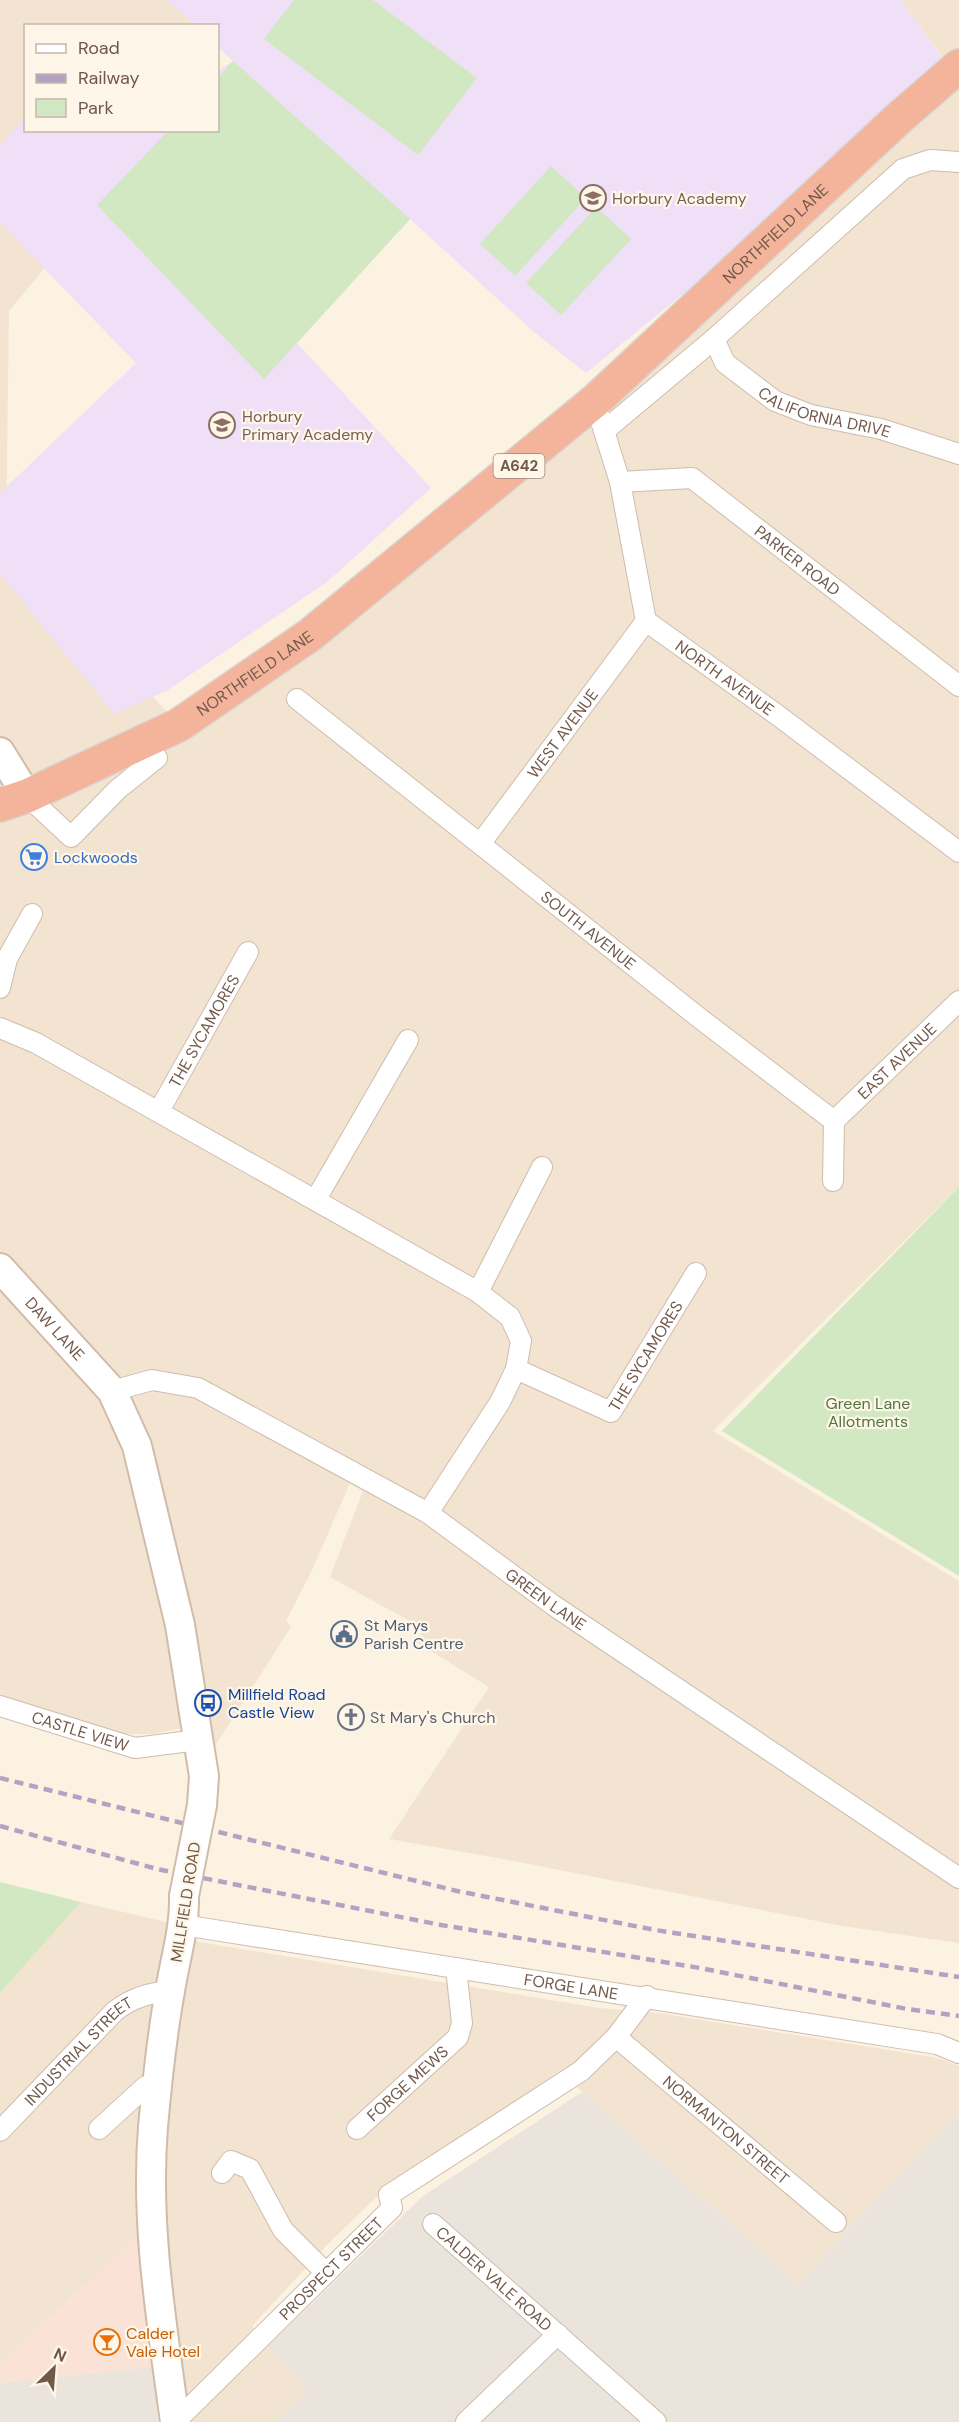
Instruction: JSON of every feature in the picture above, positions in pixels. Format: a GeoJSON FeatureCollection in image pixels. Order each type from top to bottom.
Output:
{"type":"FeatureCollection","features":[{"type":"Feature","properties":{"kind":"highway","name":"NORTHFIELD LANE"},"geometry":{"type":"LineString","coordinates":[[14,800],[179,725],[302,641],[599,416],[899,118],[959,66]]}},
{"type":"Feature","properties":{"kind":"street","name":"NORTHFIELD LANE"},"geometry":{"type":"LineString","coordinates":[[599,416],[714,339],[903,169],[930,160],[959,162]]}},
{"type":"Feature","properties":{"kind":"street","name":"CALIFORNIA DRIVE"},"geometry":{"type":"LineString","coordinates":[[714,339],[725,363],[775,401],[811,415],[881,429],[959,454]]}},
{"type":"Feature","properties":{"kind":"street"},"geometry":{"type":"LineString","coordinates":[[599,416],[621,482],[646,621]]}},
{"type":"Feature","properties":{"kind":"street","name":"PARKER ROAD"},"geometry":{"type":"LineString","coordinates":[[621,482],[692,478],[959,686]]}},
{"type":"Feature","properties":{"kind":"street","name":"WEST AVENUE"},"geometry":{"type":"LineString","coordinates":[[480,844],[646,621]]}},
{"type":"Feature","properties":{"kind":"street","name":"NORTH AVENUE"},"geometry":{"type":"LineString","coordinates":[[646,621],[776,714],[959,852]]}},
{"type":"Feature","properties":{"kind":"street","name":"SOUTH AVENUE"},"geometry":{"type":"LineString","coordinates":[[297,699],[834,1121]]}},
{"type":"Feature","properties":{"kind":"street"},"geometry":{"type":"LineString","coordinates":[[0,752],[14,800],[70,837],[118,789],[157,758]]}},
{"type":"Feature","properties":{"kind":"street"},"geometry":{"type":"LineString","coordinates":[[0,988],[7,959],[32,914]]}},
{"type":"Feature","properties":{"kind":"street","name":"THE SYCAMORES"},"geometry":{"type":"LineString","coordinates":[[159,1111],[248,952]]}},
{"type":"Feature","properties":{"kind":"street","name":"EAST AVENUE"},"geometry":{"type":"LineString","coordinates":[[834,1121],[959,1001]]}},
{"type":"Feature","properties":{"kind":"street"},"geometry":{"type":"LineString","coordinates":[[0,1028],[36,1043],[316,1199],[478,1292],[510,1317],[521,1341],[516,1369],[500,1402],[428,1513]]}},
{"type":"Feature","properties":{"kind":"street"},"geometry":{"type":"LineString","coordinates":[[316,1199],[408,1040]]}},
{"type":"Feature","properties":{"kind":"street"},"geometry":{"type":"LineString","coordinates":[[833,1181],[834,1121]]}},
{"type":"Feature","properties":{"kind":"street"},"geometry":{"type":"LineString","coordinates":[[478,1292],[542,1167]]}},
{"type":"Feature","properties":{"kind":"street","name":"DAW LANE"},"geometry":{"type":"LineString","coordinates":[[0,1268],[112,1391]]}},
{"type":"Feature","properties":{"kind":"street","name":"THE SYCAMORES"},"geometry":{"type":"LineString","coordinates":[[516,1369],[611,1412],[696,1273]]}},
{"type":"Feature","properties":{"kind":"street","name":"GREEN LANE"},"geometry":{"type":"LineString","coordinates":[[112,1391],[152,1380],[198,1388],[428,1513],[554,1605],[959,1878]]}},
{"type":"Feature","properties":{"kind":"street","name":"MILLFIELD ROAD"},"geometry":{"type":"LineString","coordinates":[[112,1391],[136,1446],[154,1512],[180,1625],[204,1776],[202,1805],[184,1896],[183,1924],[170,1991],[153,2128],[151,2222],[160,2320],[175,2422]]}},
{"type":"Feature","properties":{"kind":"street","name":"CASTLE VIEW"},"geometry":{"type":"LineString","coordinates":[[0,1706],[135,1748],[198,1740]]}},
{"type":"Feature","properties":{"kind":"street","name":"FORGE LANE"},"geometry":{"type":"LineString","coordinates":[[183,1924],[937,2044],[959,2053]]}},
{"type":"Feature","properties":{"kind":"street","name":"FORGE MEWS"},"geometry":{"type":"LineString","coordinates":[[357,2129],[458,2037],[462,2023],[456,1968]]}},
{"type":"Feature","properties":{"kind":"street","name":"INDUSTRIAL STREET"},"geometry":{"type":"LineString","coordinates":[[0,2131],[127,2001],[149,1993],[170,1991]]}},
{"type":"Feature","properties":{"kind":"street"},"geometry":{"type":"LineString","coordinates":[[616,2037],[646,1996]]}},
{"type":"Feature","properties":{"kind":"street","name":"PROSPECT STREET"},"geometry":{"type":"LineString","coordinates":[[175,2422],[392,2208],[389,2195],[580,2071],[616,2037]]}},
{"type":"Feature","properties":{"kind":"street","name":"NORMANTON STREET"},"geometry":{"type":"LineString","coordinates":[[616,2037],[836,2222]]}},
{"type":"Feature","properties":{"kind":"street"},"geometry":{"type":"LineString","coordinates":[[99,2129],[146,2086],[158,2086]]}},
{"type":"Feature","properties":{"kind":"street"},"geometry":{"type":"LineString","coordinates":[[222,2173],[231,2161],[250,2169],[283,2230],[326,2273]]}},
{"type":"Feature","properties":{"kind":"street","name":"CALDER VALE ROAD"},"geometry":{"type":"LineString","coordinates":[[433,2224],[656,2422]]}},
{"type":"Feature","properties":{"kind":"street","name":"CALDER VALE ROAD"},"geometry":{"type":"LineString","coordinates":[[466,2422],[558,2334]]}},
{"type":"Feature","properties":{"kind":"shaded area"},"geometry":{"type":"Polygon","coordinates":[[[0,0],[167,0],[194,24],[24,24],[24,132],[28,132],[97,205],[9,311],[6,538],[179,725],[310,635],[952,71],[901,0],[959,0],[959,1187],[713,1431],[959,1581],[959,1943],[842,1926],[509,1860],[389,1839],[489,1687],[416,1642],[424,1629],[330,1577],[363,1491],[350,1483],[313,1568],[286,1621],[291,1627],[215,1746],[211,1722],[153,1734],[125,1734],[0,1695],[0,0]]]}},
{"type":"Feature","properties":{"kind":"shaded area"},"geometry":{"type":"Polygon","coordinates":[[[167,0],[901,0],[952,72],[899,118],[586,373],[534,332],[410,219],[297,343],[431,488],[327,582],[168,690],[114,714],[0,574],[0,493],[136,363],[0,223],[0,146],[24,118],[24,132],[219,132],[219,70],[233,61],[219,48],[219,24],[194,24],[167,0]]]}},
{"type":"Feature","properties":{"kind":"shaded area"},"geometry":{"type":"Polygon","coordinates":[[[81,1902],[170,1923],[199,1942],[599,2008],[658,2013],[938,2058],[959,2066],[959,2112],[798,2283],[582,2092],[562,2070],[392,2182],[329,2243],[252,2326],[307,2391],[273,2422],[186,2422],[163,2200],[141,2234],[0,2363],[0,1993],[81,1902]]]}},
{"type":"Feature","properties":{"kind":"shaded area"},"geometry":{"type":"Polygon","coordinates":[[[582,2092],[798,2283],[959,2112],[959,2422],[273,2422],[307,2391],[268,2346],[423,2196],[582,2092]]]}},
{"type":"Feature","properties":{"kind":"shaded area"},"geometry":{"type":"Polygon","coordinates":[[[141,2234],[153,2367],[0,2383],[0,2363],[141,2234]]]}},
{"type":"Feature","properties":{"kind":"shaded area"},"geometry":{"type":"Polygon","coordinates":[[[153,2367],[158,2422],[0,2422],[0,2383],[153,2367]]]}},
{"type":"Feature","properties":{"kind":"green space"},"geometry":{"type":"Polygon","coordinates":[[[294,0],[373,0],[477,78],[418,155],[264,39],[294,0]]]}},
{"type":"Feature","properties":{"kind":"green space"},"geometry":{"type":"Polygon","coordinates":[[[233,61],[410,219],[264,379],[97,205],[167,132],[219,132],[219,77],[233,61]]]}},
{"type":"Feature","properties":{"kind":"green space"},"geometry":{"type":"Polygon","coordinates":[[[551,166],[586,198],[515,276],[480,244],[551,166]]]}},
{"type":"Feature","properties":{"kind":"green space"},"geometry":{"type":"Polygon","coordinates":[[[596,207],[631,239],[561,315],[526,283],[596,207]]]}},
{"type":"Feature","properties":{"kind":"green space","name":"Green Lane Allotments"},"geometry":{"type":"Polygon","coordinates":[[[959,1187],[959,1576],[722,1431],[959,1187]]]}},
{"type":"Feature","properties":{"kind":"green space"},"geometry":{"type":"Polygon","coordinates":[[[0,1882],[81,1902],[0,1993],[0,1882]]]}},
{"type":"Feature","properties":{"kind":"railway"},"geometry":{"type":"LineString","coordinates":[[0,1778],[457,1891],[655,1930],[959,1977]]}},
{"type":"Feature","properties":{"kind":"railway"},"geometry":{"type":"LineString","coordinates":[[0,1826],[157,1869],[441,1925],[700,1968],[907,2009],[959,2016]]}},
{"type":"Feature","properties":{"kind":"place","name":"Horbury Academy"},"geometry":{"type":"Point","coordinates":[593,198]}},
{"type":"Feature","properties":{"kind":"place","name":"Horbury Primary Academy"},"geometry":{"type":"Point","coordinates":[222,425]}},
{"type":"Feature","properties":{"kind":"place","name":"Lockwoods"},"geometry":{"type":"Point","coordinates":[34,857]}},
{"type":"Feature","properties":{"kind":"place","name":"St Marys Parish Centre"},"geometry":{"type":"Point","coordinates":[344,1634]}},
{"type":"Feature","properties":{"kind":"place","name":"Millfield Road Castle View"},"geometry":{"type":"Point","coordinates":[208,1703]}},
{"type":"Feature","properties":{"kind":"place","name":"St Mary's Church"},"geometry":{"type":"Point","coordinates":[351,1717]}},
{"type":"Feature","properties":{"kind":"place","name":"Calder Vale Hotel"},"geometry":{"type":"Point","coordinates":[107,2342]}}]}
